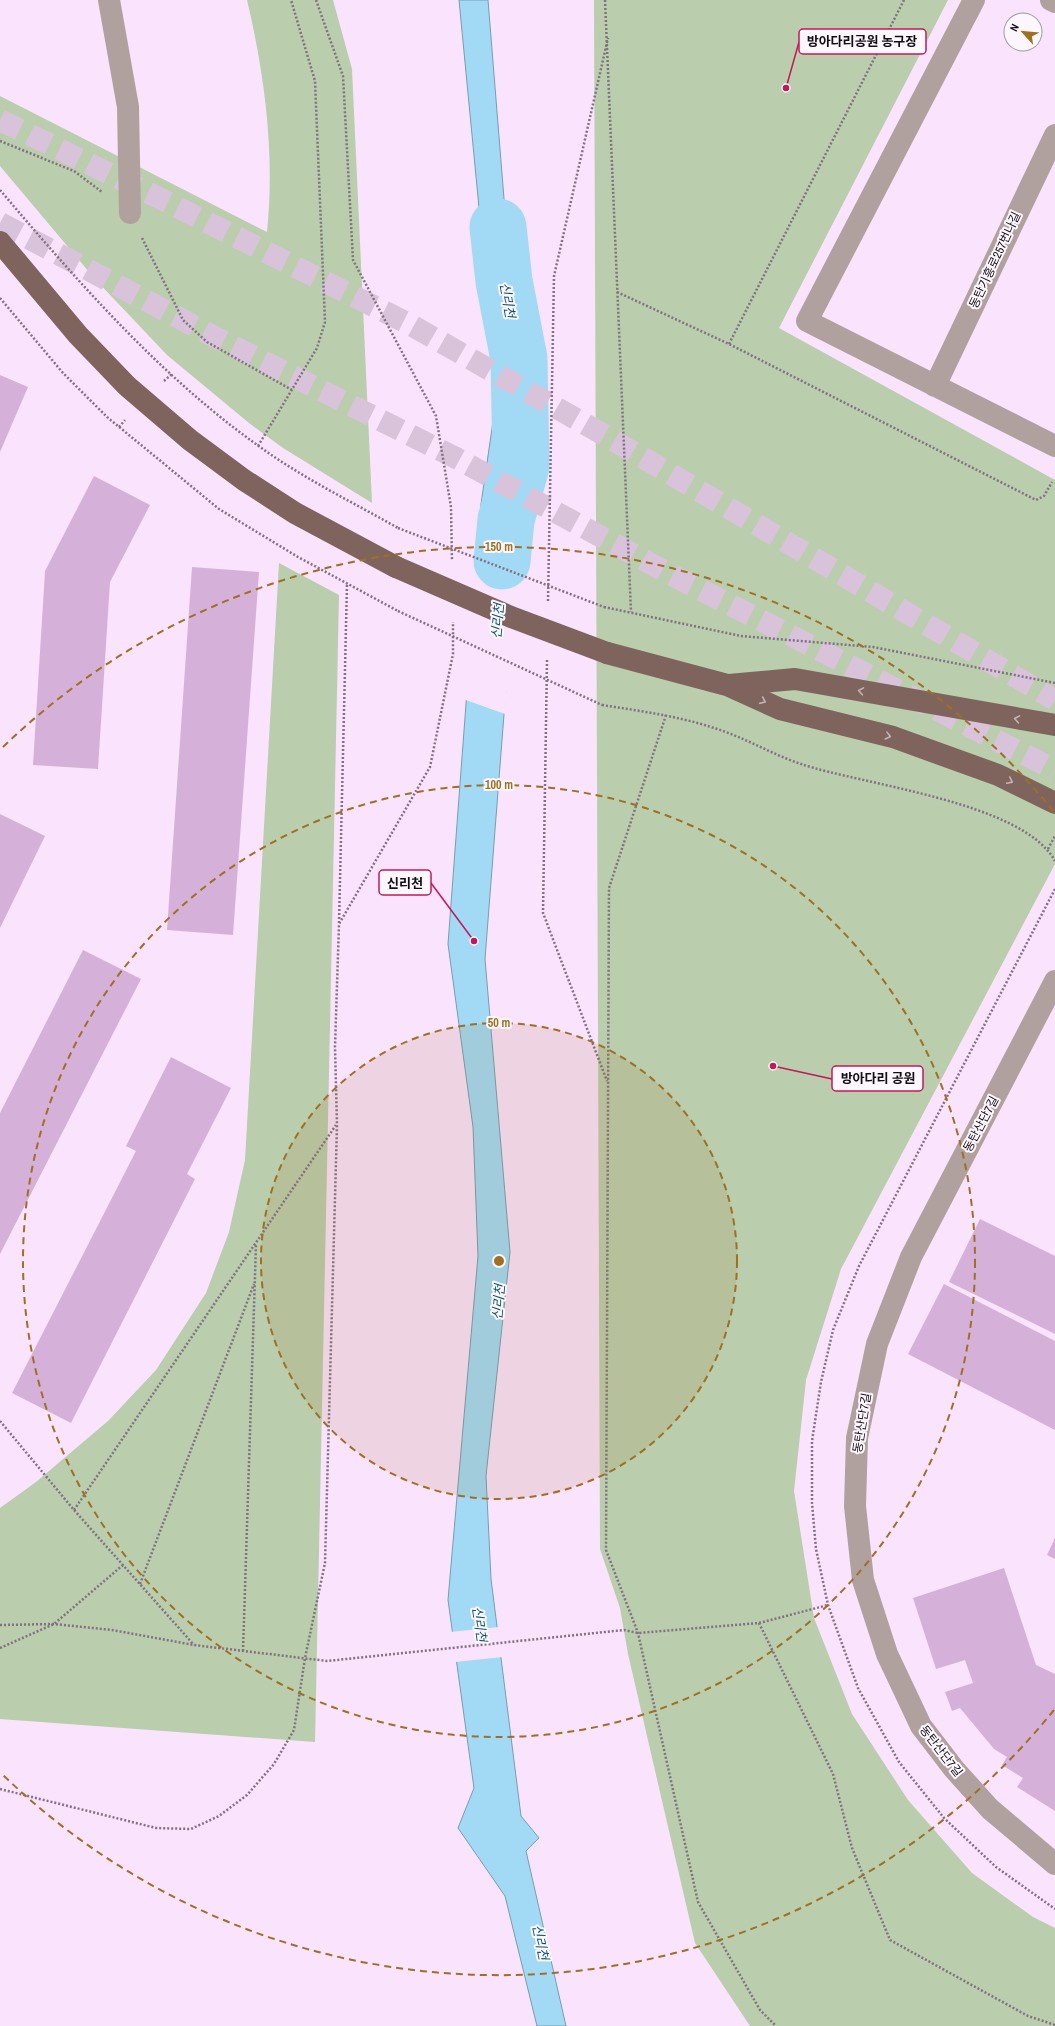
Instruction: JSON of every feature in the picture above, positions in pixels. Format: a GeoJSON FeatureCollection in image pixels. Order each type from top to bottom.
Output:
{"type":"FeatureCollection","features":[{"type":"Feature","properties":{"kind":"main road"},"geometry":{"type":"LineString","coordinates":[[0,242],[78,335],[127,386],[190,440],[244,480],[295,512],[396,567],[511,617],[607,653],[727,685],[780,709],[901,740],[998,775],[1055,803]]}},
{"type":"Feature","properties":{"kind":"main road"},"geometry":{"type":"LineString","coordinates":[[727,685],[795,680],[1055,725]]}},
{"type":"Feature","properties":{"kind":"street"},"geometry":{"type":"LineString","coordinates":[[109,0],[128,107],[130,212]]}},
{"type":"Feature","properties":{"kind":"street"},"geometry":{"type":"LineString","coordinates":[[974,0],[807,321],[1055,446]]}},
{"type":"Feature","properties":{"kind":"street"},"geometry":{"type":"LineString","coordinates":[[1051,0],[1055,2]]}},
{"type":"Feature","properties":{"kind":"street","name":"동탄기흥로257번나길"},"geometry":{"type":"LineString","coordinates":[[935,386],[1055,135]]}},
{"type":"Feature","properties":{"kind":"street","name":"동탄산단7길"},"geometry":{"type":"LineString","coordinates":[[1055,981],[911,1257],[877,1344],[857,1438],[854,1506],[863,1580],[887,1654],[921,1726],[954,1769],[990,1809],[1055,1864]]}},
{"type":"Feature","properties":{"kind":"path"},"geometry":{"type":"LineString","coordinates":[[258,446],[317,348],[325,322],[315,81],[291,0]]}},
{"type":"Feature","properties":{"kind":"path"},"geometry":{"type":"LineString","coordinates":[[316,0],[343,76],[353,260],[436,416],[451,507],[452,569]]}},
{"type":"Feature","properties":{"kind":"path"},"geometry":{"type":"LineString","coordinates":[[605,0],[608,38],[631,612]]}},
{"type":"Feature","properties":{"kind":"path"},"geometry":{"type":"LineString","coordinates":[[729,344],[904,0]]}},
{"type":"Feature","properties":{"kind":"path"},"geometry":{"type":"LineString","coordinates":[[548,602],[554,276],[608,38]]}},
{"type":"Feature","properties":{"kind":"path"},"geometry":{"type":"LineString","coordinates":[[0,141],[74,171],[130,212],[183,320],[207,342],[292,390]]}},
{"type":"Feature","properties":{"kind":"path"},"geometry":{"type":"LineString","coordinates":[[0,190],[131,337],[187,389],[258,446],[284,464],[398,528],[604,607],[741,636],[873,647],[1055,683]]}},
{"type":"Feature","properties":{"kind":"path"},"geometry":{"type":"LineString","coordinates":[[618,292],[729,344],[1036,500],[1044,496],[1052,482]]}},
{"type":"Feature","properties":{"kind":"path"},"geometry":{"type":"LineString","coordinates":[[0,1789],[156,1828],[191,1829],[219,1816],[247,1796],[274,1764],[294,1730],[305,1658],[325,1564],[337,1125],[335,1048],[348,584]]}},
{"type":"Feature","properties":{"kind":"path"},"geometry":{"type":"LineString","coordinates":[[398,611],[602,705],[666,715],[715,728],[801,764],[958,803],[1022,829],[1048,849],[1055,861]]}},
{"type":"Feature","properties":{"kind":"path"},"geometry":{"type":"LineString","coordinates":[[338,924],[430,767],[453,654],[453,615]]}},
{"type":"Feature","properties":{"kind":"path"},"geometry":{"type":"LineString","coordinates":[[547,658],[543,913],[608,1084]]}},
{"type":"Feature","properties":{"kind":"path"},"geometry":{"type":"LineString","coordinates":[[666,715],[609,888],[606,1550],[638,1633],[698,1902],[760,2010],[776,2026]]}},
{"type":"Feature","properties":{"kind":"path"},"geometry":{"type":"LineString","coordinates":[[1048,849],[1055,836]]}},
{"type":"Feature","properties":{"kind":"path"},"geometry":{"type":"LineString","coordinates":[[1055,890],[859,1266],[834,1330],[821,1382],[812,1441],[812,1503],[816,1549],[828,1604],[858,1688],[899,1762],[950,1824],[996,1867],[1055,1909]]}},
{"type":"Feature","properties":{"kind":"path"},"geometry":{"type":"LineString","coordinates":[[74,1510],[337,1125]]}},
{"type":"Feature","properties":{"kind":"path"},"geometry":{"type":"LineString","coordinates":[[243,1651],[256,1243]]}},
{"type":"Feature","properties":{"kind":"path"},"geometry":{"type":"LineString","coordinates":[[140,1584],[255,1281]]}},
{"type":"Feature","properties":{"kind":"path"},"geometry":{"type":"LineString","coordinates":[[0,1420],[74,1510],[194,1646]]}},
{"type":"Feature","properties":{"kind":"path"},"geometry":{"type":"LineString","coordinates":[[0,1648],[54,1624],[123,1565]]}},
{"type":"Feature","properties":{"kind":"path"},"geometry":{"type":"LineString","coordinates":[[0,1625],[54,1624],[112,1630],[194,1646],[327,1660],[624,1630],[638,1633],[759,1623],[828,1604]]}},
{"type":"Feature","properties":{"kind":"path"},"geometry":{"type":"LineString","coordinates":[[759,1623],[833,1774],[852,1848],[890,1940],[1028,2016],[1055,2025]]}},
{"type":"Feature","properties":{"kind":"green space"},"geometry":{"type":"Polygon","coordinates":[[[247,0],[333,0],[352,69],[372,503],[283,448],[249,423],[167,355],[95,279],[0,166],[0,96],[267,232],[270,174],[267,115],[259,57],[247,0]]]}},
{"type":"Feature","properties":{"kind":"green space"},"geometry":{"type":"Polygon","coordinates":[[[594,0],[948,0],[779,328],[1055,480],[1055,864],[841,1269],[806,1380],[794,1491],[814,1618],[852,1714],[908,1800],[972,1873],[1033,1917],[1055,1928],[1055,2026],[750,2026],[695,1943],[628,1654],[620,1608],[600,1549],[594,0]]]}},
{"type":"Feature","properties":{"kind":"green space"},"geometry":{"type":"Polygon","coordinates":[[[279,563],[339,595],[315,1742],[0,1719],[0,1508],[36,1482],[108,1421],[156,1370],[206,1293],[229,1232],[245,1160],[279,563]]]}},
{"type":"Feature","properties":{"kind":"water"},"geometry":{"type":"Polygon","coordinates":[[[459,0],[488,0],[505,211],[518,534],[485,959],[510,1252],[486,1476],[491,1579],[521,1816],[539,1838],[526,1851],[566,2026],[537,2026],[505,1896],[458,1828],[474,1788],[448,1600],[478,1256],[473,1127],[448,944],[481,504],[497,394],[459,0]]]}},
{"type":"Feature","properties":{"kind":"pier"},"geometry":{"type":"Polygon","coordinates":[[[478,517],[520,534],[505,714],[463,699],[478,517]]]}},
{"type":"Feature","properties":{"kind":"pier"},"geometry":{"type":"Polygon","coordinates":[[[499,1627],[503,1657],[455,1662],[450,1632],[499,1627]]]}},
{"type":"Feature","properties":{"kind":"building"},"geometry":{"type":"Polygon","coordinates":[[[0,375],[28,387],[0,452],[0,375]]]}},
{"type":"Feature","properties":{"kind":"building"},"geometry":{"type":"Polygon","coordinates":[[[94,476],[150,505],[110,582],[98,769],[33,765],[45,571],[94,476]]]}},
{"type":"Feature","properties":{"kind":"building"},"geometry":{"type":"Polygon","coordinates":[[[192,567],[259,572],[233,935],[167,930],[192,567]]]}},
{"type":"Feature","properties":{"kind":"building"},"geometry":{"type":"Polygon","coordinates":[[[0,814],[45,836],[0,928],[0,814]]]}},
{"type":"Feature","properties":{"kind":"building"},"geometry":{"type":"Polygon","coordinates":[[[83,950],[141,979],[0,1254],[0,1113],[83,950]]]}},
{"type":"Feature","properties":{"kind":"building"},"geometry":{"type":"Polygon","coordinates":[[[171,1057],[231,1088],[187,1174],[195,1179],[71,1423],[12,1393],[136,1151],[126,1146],[171,1057]]]}},
{"type":"Feature","properties":{"kind":"building"},"geometry":{"type":"Polygon","coordinates":[[[980,1219],[1055,1256],[1055,1334],[949,1282],[980,1219]]]}},
{"type":"Feature","properties":{"kind":"building"},"geometry":{"type":"Polygon","coordinates":[[[944,1284],[1055,1341],[1055,1430],[908,1354],[944,1284]]]}},
{"type":"Feature","properties":{"kind":"building"},"geometry":{"type":"Polygon","coordinates":[[[1055,1538],[1055,1559],[1047,1555],[1055,1538]]]}},
{"type":"Feature","properties":{"kind":"building"},"geometry":{"type":"Polygon","coordinates":[[[1004,1568],[1036,1665],[1055,1674],[1055,1811],[1017,1787],[1023,1778],[1002,1765],[1007,1757],[994,1749],[960,1708],[952,1711],[945,1692],[973,1683],[965,1660],[936,1669],[913,1598],[1004,1568]]]}},
{"type":"Feature","properties":{"kind":"waterway","name":"신리천"},"geometry":{"type":"LineString","coordinates":[[498,227],[504,281],[519,359],[521,466],[506,520],[502,561]]}},
{"type":"Feature","properties":{"kind":"tunnel"},"geometry":{"type":"LineString","coordinates":[[0,120],[411,325],[606,436],[1055,700]]}},
{"type":"Feature","properties":{"kind":"tunnel"},"geometry":{"type":"LineString","coordinates":[[0,223],[213,336],[456,458],[666,572],[1055,770]]}},
{"type":"Feature","properties":{"kind":"place","name":"방아다리공원 농구장"},"geometry":{"type":"Point","coordinates":[786,88]}},
{"type":"Feature","properties":{"kind":"place","name":"신리천"},"geometry":{"type":"Point","coordinates":[474,941]}},
{"type":"Feature","properties":{"kind":"place","name":"방아다리 공원"},"geometry":{"type":"Point","coordinates":[773,1066]}}]}
